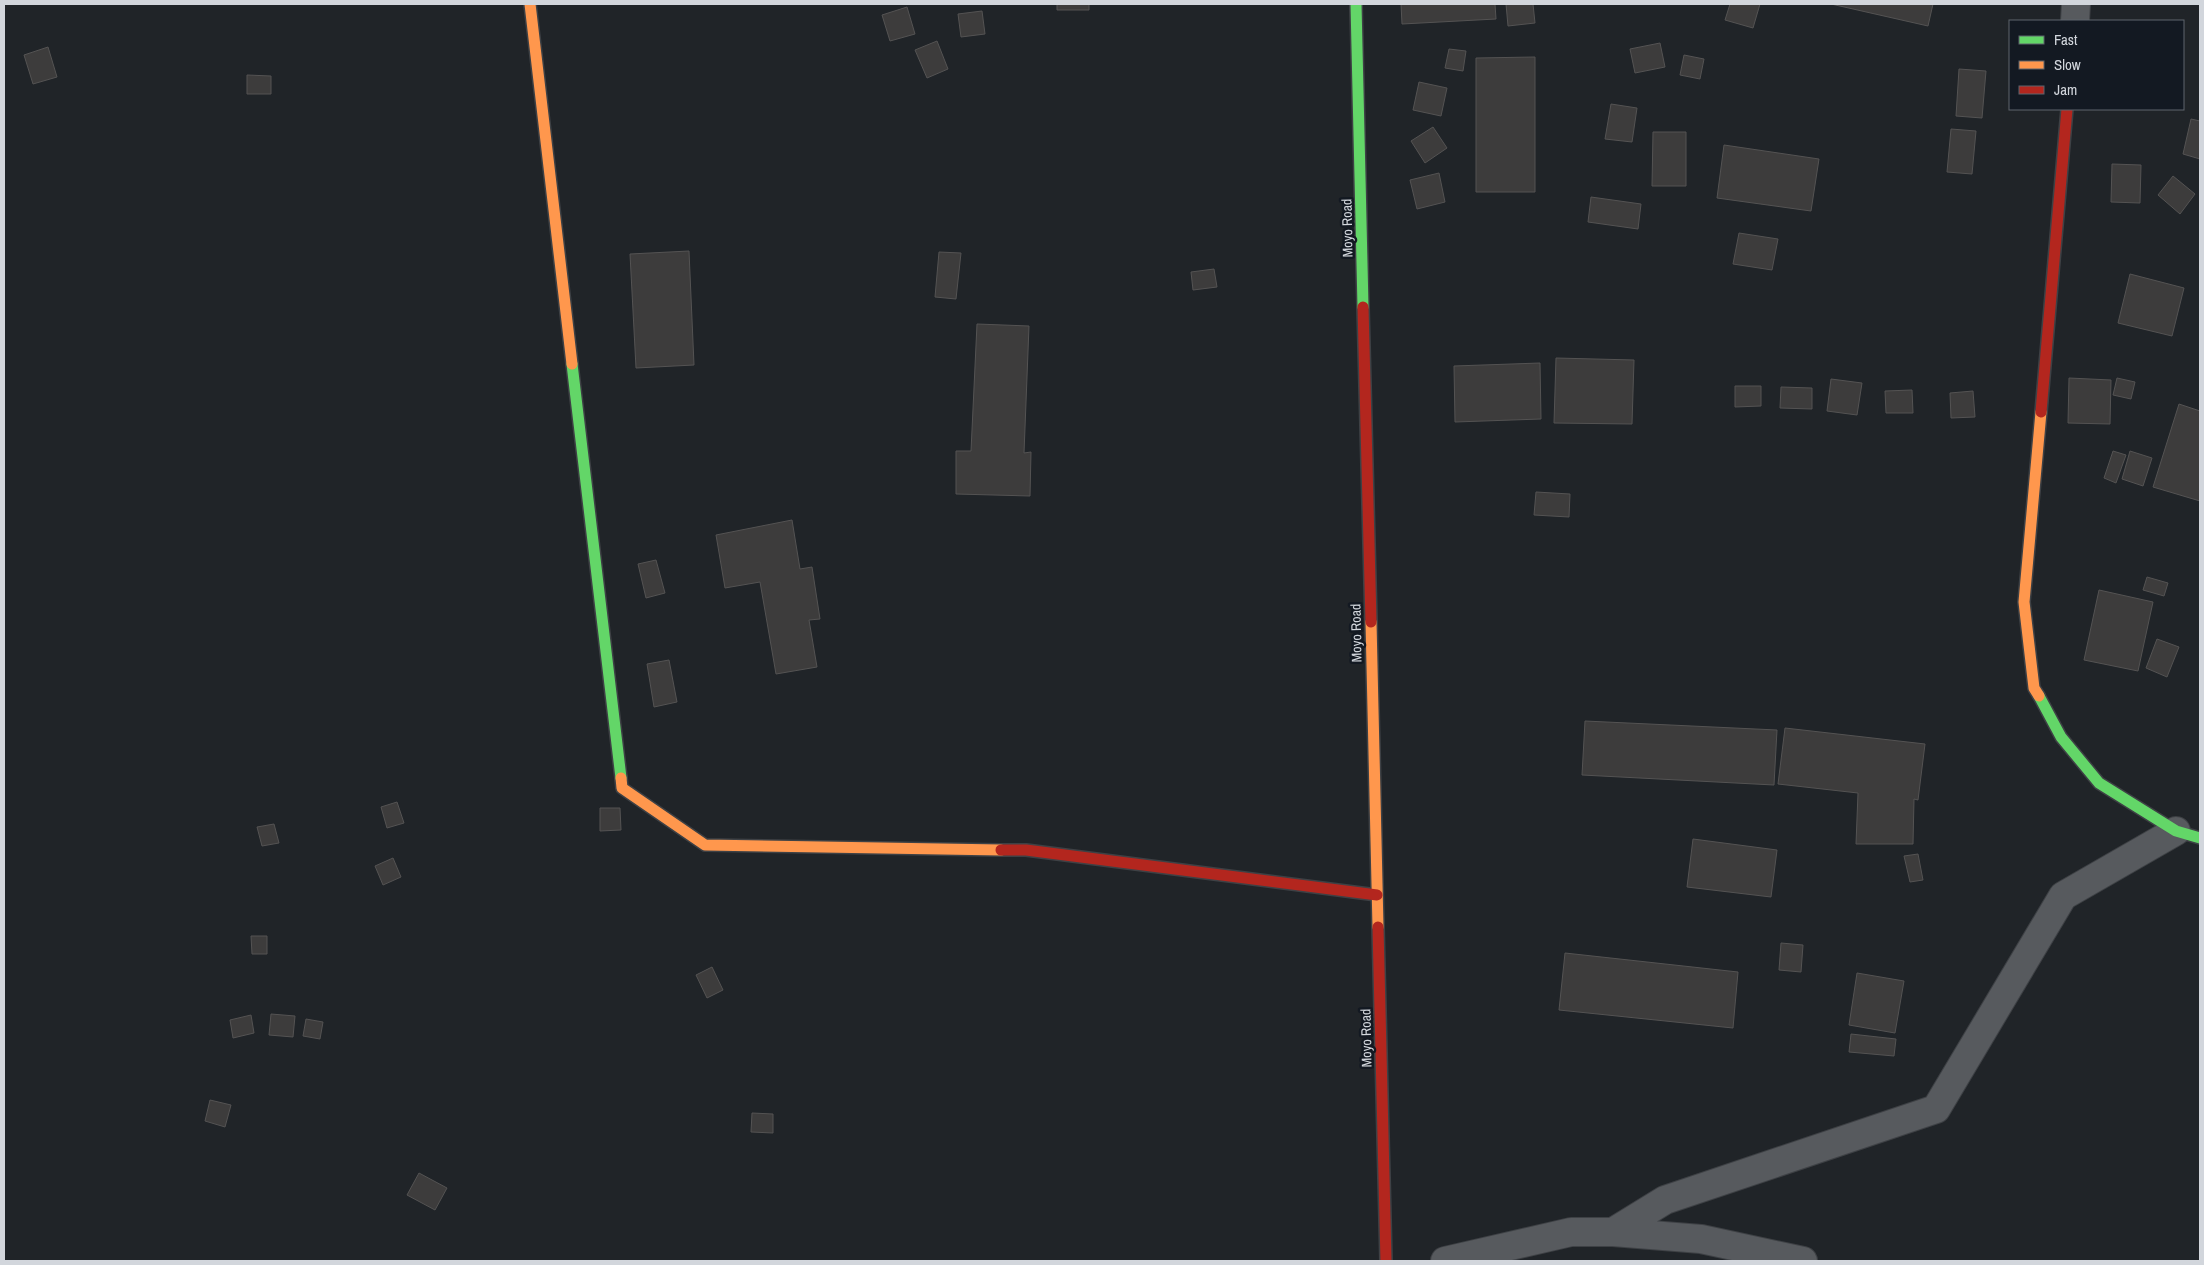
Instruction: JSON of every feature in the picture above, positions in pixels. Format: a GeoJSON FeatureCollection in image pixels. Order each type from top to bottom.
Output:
{"type":"FeatureCollection","features":[{"type":"Feature","properties":{"kind":"street"},"geometry":{"type":"LineString","coordinates":[[530,4],[622,788],[705,845],[1026,850],[1377,895]]}},
{"type":"Feature","properties":{"kind":"street","name":"Moyo Road"},"geometry":{"type":"LineString","coordinates":[[1356,4],[1386,1261]]}},
{"type":"Feature","properties":{"kind":"street"},"geometry":{"type":"LineString","coordinates":[[2075,20],[2076,4]]}},
{"type":"Feature","properties":{"kind":"street"},"geometry":{"type":"LineString","coordinates":[[2067,110],[2024,602],[2034,688],[2061,737],[2099,783],[2188,835]]}},
{"type":"Feature","properties":{"kind":"street"},"geometry":{"type":"LineString","coordinates":[[1613,1232],[1665,1200],[1936,1109],[2062,896],[2188,835]]}},
{"type":"Feature","properties":{"kind":"street"},"geometry":{"type":"LineString","coordinates":[[1445,1261],[1571,1232],[1613,1232],[1701,1239],[1803,1261]]}},
{"type":"Feature","properties":{"kind":"building"},"geometry":{"type":"Polygon","coordinates":[[[1057,4],[1089,4],[1089,10],[1057,10],[1057,4]]]}},
{"type":"Feature","properties":{"kind":"building"},"geometry":{"type":"Polygon","coordinates":[[[1401,4],[1495,4],[1496,19],[1402,24],[1401,4]]]}},
{"type":"Feature","properties":{"kind":"building"},"geometry":{"type":"Polygon","coordinates":[[[1506,4],[1533,4],[1535,23],[1508,26],[1506,4]]]}},
{"type":"Feature","properties":{"kind":"building"},"geometry":{"type":"Polygon","coordinates":[[[1730,4],[1760,4],[1753,28],[1725,20],[1730,4]]]}},
{"type":"Feature","properties":{"kind":"building"},"geometry":{"type":"Polygon","coordinates":[[[1831,4],[1933,4],[1928,26],[1831,4]]]}},
{"type":"Feature","properties":{"kind":"building"},"geometry":{"type":"Polygon","coordinates":[[[907,7],[915,34],[890,41],[882,15],[907,7]]]}},
{"type":"Feature","properties":{"kind":"building"},"geometry":{"type":"Polygon","coordinates":[[[982,11],[985,34],[961,37],[958,14],[982,11]]]}},
{"type":"Feature","properties":{"kind":"building"},"geometry":{"type":"Polygon","coordinates":[[[937,41],[948,69],[927,78],[915,50],[937,41]]]}},
{"type":"Feature","properties":{"kind":"building"},"geometry":{"type":"Polygon","coordinates":[[[1660,43],[1665,67],[1635,73],[1630,49],[1660,43]]]}},
{"type":"Feature","properties":{"kind":"building"},"geometry":{"type":"Polygon","coordinates":[[[48,47],[57,77],[33,84],[24,55],[48,47]]]}},
{"type":"Feature","properties":{"kind":"building"},"geometry":{"type":"Polygon","coordinates":[[[1449,49],[1466,51],[1463,71],[1445,68],[1449,49]]]}},
{"type":"Feature","properties":{"kind":"building"},"geometry":{"type":"Polygon","coordinates":[[[1684,55],[1704,59],[1700,79],[1680,75],[1684,55]]]}},
{"type":"Feature","properties":{"kind":"building"},"geometry":{"type":"Polygon","coordinates":[[[1535,57],[1535,192],[1476,192],[1476,58],[1535,57]]]}},
{"type":"Feature","properties":{"kind":"building"},"geometry":{"type":"Polygon","coordinates":[[[1959,69],[1986,71],[1982,118],[1956,116],[1959,69]]]}},
{"type":"Feature","properties":{"kind":"building"},"geometry":{"type":"Polygon","coordinates":[[[247,75],[271,76],[271,94],[247,94],[247,75]]]}},
{"type":"Feature","properties":{"kind":"building"},"geometry":{"type":"Polygon","coordinates":[[[1419,82],[1447,88],[1441,116],[1413,110],[1419,82]]]}},
{"type":"Feature","properties":{"kind":"building"},"geometry":{"type":"Polygon","coordinates":[[[1611,104],[1637,108],[1632,142],[1605,139],[1611,104]]]}},
{"type":"Feature","properties":{"kind":"building"},"geometry":{"type":"Polygon","coordinates":[[[2191,119],[2200,121],[2200,159],[2183,154],[2191,119]]]}},
{"type":"Feature","properties":{"kind":"building"},"geometry":{"type":"Polygon","coordinates":[[[1433,127],[1447,148],[1425,163],[1411,141],[1433,127]]]}},
{"type":"Feature","properties":{"kind":"building"},"geometry":{"type":"Polygon","coordinates":[[[1951,129],[1976,131],[1972,174],[1947,172],[1951,129]]]}},
{"type":"Feature","properties":{"kind":"building"},"geometry":{"type":"Polygon","coordinates":[[[1653,132],[1686,132],[1686,186],[1652,186],[1653,132]]]}},
{"type":"Feature","properties":{"kind":"building"},"geometry":{"type":"Polygon","coordinates":[[[1724,145],[1819,159],[1811,211],[1717,198],[1724,145]]]}},
{"type":"Feature","properties":{"kind":"building"},"geometry":{"type":"Polygon","coordinates":[[[2112,164],[2141,165],[2140,203],[2111,202],[2112,164]]]}},
{"type":"Feature","properties":{"kind":"building"},"geometry":{"type":"Polygon","coordinates":[[[1439,173],[1445,202],[1417,209],[1410,180],[1439,173]]]}},
{"type":"Feature","properties":{"kind":"building"},"geometry":{"type":"Polygon","coordinates":[[[2173,176],[2195,194],[2180,214],[2158,195],[2173,176]]]}},
{"type":"Feature","properties":{"kind":"building"},"geometry":{"type":"Polygon","coordinates":[[[1591,197],[1641,204],[1638,229],[1588,222],[1591,197]]]}},
{"type":"Feature","properties":{"kind":"building"},"geometry":{"type":"Polygon","coordinates":[[[1739,233],[1778,239],[1772,270],[1733,264],[1739,233]]]}},
{"type":"Feature","properties":{"kind":"building"},"geometry":{"type":"Polygon","coordinates":[[[689,251],[694,365],[636,368],[630,254],[689,251]]]}},
{"type":"Feature","properties":{"kind":"building"},"geometry":{"type":"Polygon","coordinates":[[[939,252],[961,253],[956,299],[935,297],[939,252]]]}},
{"type":"Feature","properties":{"kind":"building"},"geometry":{"type":"Polygon","coordinates":[[[1214,269],[1217,287],[1193,290],[1191,272],[1214,269]]]}},
{"type":"Feature","properties":{"kind":"building"},"geometry":{"type":"Polygon","coordinates":[[[2130,274],[2184,288],[2172,336],[2118,323],[2130,274]]]}},
{"type":"Feature","properties":{"kind":"building"},"geometry":{"type":"Polygon","coordinates":[[[977,324],[1029,326],[1024,453],[1031,452],[1030,496],[956,494],[956,451],[971,451],[977,324]]]}},
{"type":"Feature","properties":{"kind":"building"},"geometry":{"type":"Polygon","coordinates":[[[1556,358],[1634,360],[1632,424],[1554,423],[1556,358]]]}},
{"type":"Feature","properties":{"kind":"building"},"geometry":{"type":"Polygon","coordinates":[[[1540,363],[1541,419],[1455,422],[1454,366],[1540,363]]]}},
{"type":"Feature","properties":{"kind":"building"},"geometry":{"type":"Polygon","coordinates":[[[2069,378],[2111,380],[2110,424],[2068,423],[2069,378]]]}},
{"type":"Feature","properties":{"kind":"building"},"geometry":{"type":"Polygon","coordinates":[[[2117,378],[2135,382],[2131,399],[2113,395],[2117,378]]]}},
{"type":"Feature","properties":{"kind":"building"},"geometry":{"type":"Polygon","coordinates":[[[1831,379],[1862,383],[1857,415],[1827,411],[1831,379]]]}},
{"type":"Feature","properties":{"kind":"building"},"geometry":{"type":"Polygon","coordinates":[[[1735,386],[1761,386],[1761,406],[1735,407],[1735,386]]]}},
{"type":"Feature","properties":{"kind":"building"},"geometry":{"type":"Polygon","coordinates":[[[1781,387],[1812,388],[1812,409],[1780,408],[1781,387]]]}},
{"type":"Feature","properties":{"kind":"building"},"geometry":{"type":"Polygon","coordinates":[[[1912,390],[1913,413],[1886,413],[1885,391],[1912,390]]]}},
{"type":"Feature","properties":{"kind":"building"},"geometry":{"type":"Polygon","coordinates":[[[1973,391],[1975,417],[1951,418],[1950,393],[1973,391]]]}},
{"type":"Feature","properties":{"kind":"building"},"geometry":{"type":"Polygon","coordinates":[[[2179,404],[2200,411],[2200,501],[2153,487],[2179,404]]]}},
{"type":"Feature","properties":{"kind":"building"},"geometry":{"type":"Polygon","coordinates":[[[2113,451],[2126,455],[2116,483],[2104,478],[2113,451]]]}},
{"type":"Feature","properties":{"kind":"building"},"geometry":{"type":"Polygon","coordinates":[[[2130,451],[2152,458],[2143,486],[2122,479],[2130,451]]]}},
{"type":"Feature","properties":{"kind":"building"},"geometry":{"type":"Polygon","coordinates":[[[1536,492],[1570,494],[1569,517],[1534,515],[1536,492]]]}},
{"type":"Feature","properties":{"kind":"building"},"geometry":{"type":"Polygon","coordinates":[[[792,520],[800,569],[812,567],[820,619],[809,620],[817,667],[776,674],[760,582],[725,588],[716,535],[792,520]]]}},
{"type":"Feature","properties":{"kind":"building"},"geometry":{"type":"Polygon","coordinates":[[[656,560],[665,593],[646,598],[638,564],[656,560]]]}},
{"type":"Feature","properties":{"kind":"building"},"geometry":{"type":"Polygon","coordinates":[[[2147,577],[2168,583],[2164,596],[2143,590],[2147,577]]]}},
{"type":"Feature","properties":{"kind":"building"},"geometry":{"type":"Polygon","coordinates":[[[2099,590],[2153,602],[2138,671],[2084,660],[2099,590]]]}},
{"type":"Feature","properties":{"kind":"building"},"geometry":{"type":"Polygon","coordinates":[[[2157,639],[2179,647],[2167,677],[2146,668],[2157,639]]]}},
{"type":"Feature","properties":{"kind":"building"},"geometry":{"type":"Polygon","coordinates":[[[669,660],[677,702],[654,707],[647,664],[669,660]]]}},
{"type":"Feature","properties":{"kind":"building"},"geometry":{"type":"Polygon","coordinates":[[[1585,721],[1777,730],[1774,785],[1582,775],[1585,721]]]}},
{"type":"Feature","properties":{"kind":"building"},"geometry":{"type":"Polygon","coordinates":[[[1785,728],[1925,744],[1918,800],[1914,799],[1913,844],[1856,844],[1858,793],[1778,784],[1785,728]]]}},
{"type":"Feature","properties":{"kind":"building"},"geometry":{"type":"Polygon","coordinates":[[[397,802],[404,823],[387,828],[381,807],[397,802]]]}},
{"type":"Feature","properties":{"kind":"building"},"geometry":{"type":"Polygon","coordinates":[[[600,808],[620,808],[621,830],[600,831],[600,808]]]}},
{"type":"Feature","properties":{"kind":"building"},"geometry":{"type":"Polygon","coordinates":[[[274,824],[279,843],[262,846],[257,827],[274,824]]]}},
{"type":"Feature","properties":{"kind":"building"},"geometry":{"type":"Polygon","coordinates":[[[1693,839],[1777,850],[1771,897],[1687,887],[1693,839]]]}},
{"type":"Feature","properties":{"kind":"building"},"geometry":{"type":"Polygon","coordinates":[[[1918,854],[1923,880],[1910,882],[1904,856],[1918,854]]]}},
{"type":"Feature","properties":{"kind":"building"},"geometry":{"type":"Polygon","coordinates":[[[393,858],[401,877],[383,885],[375,866],[393,858]]]}},
{"type":"Feature","properties":{"kind":"building"},"geometry":{"type":"Polygon","coordinates":[[[251,936],[267,936],[267,954],[252,954],[251,936]]]}},
{"type":"Feature","properties":{"kind":"building"},"geometry":{"type":"Polygon","coordinates":[[[1781,943],[1803,945],[1801,972],[1779,970],[1781,943]]]}},
{"type":"Feature","properties":{"kind":"building"},"geometry":{"type":"Polygon","coordinates":[[[1565,953],[1738,972],[1733,1028],[1559,1010],[1565,953]]]}},
{"type":"Feature","properties":{"kind":"building"},"geometry":{"type":"Polygon","coordinates":[[[712,967],[723,990],[707,998],[696,975],[712,967]]]}},
{"type":"Feature","properties":{"kind":"building"},"geometry":{"type":"Polygon","coordinates":[[[1857,973],[1904,981],[1895,1033],[1849,1025],[1857,973]]]}},
{"type":"Feature","properties":{"kind":"building"},"geometry":{"type":"Polygon","coordinates":[[[271,1014],[295,1016],[293,1037],[269,1035],[271,1014]]]}},
{"type":"Feature","properties":{"kind":"building"},"geometry":{"type":"Polygon","coordinates":[[[251,1015],[254,1033],[233,1038],[230,1020],[251,1015]]]}},
{"type":"Feature","properties":{"kind":"building"},"geometry":{"type":"Polygon","coordinates":[[[306,1019],[323,1022],[320,1039],[303,1036],[306,1019]]]}},
{"type":"Feature","properties":{"kind":"building"},"geometry":{"type":"Polygon","coordinates":[[[1851,1034],[1896,1039],[1894,1056],[1849,1052],[1851,1034]]]}},
{"type":"Feature","properties":{"kind":"building"},"geometry":{"type":"Polygon","coordinates":[[[210,1100],[231,1105],[225,1127],[205,1121],[210,1100]]]}},
{"type":"Feature","properties":{"kind":"building"},"geometry":{"type":"Polygon","coordinates":[[[752,1113],[773,1114],[773,1133],[751,1132],[752,1113]]]}},
{"type":"Feature","properties":{"kind":"building"},"geometry":{"type":"Polygon","coordinates":[[[419,1173],[447,1188],[435,1210],[407,1195],[419,1173]]]}},
{"type":"Feature","properties":{"kind":"traffic: fast"},"geometry":{"type":"LineString","coordinates":[[1356,4],[1363,307]]}},
{"type":"Feature","properties":{"kind":"traffic: fast"},"geometry":{"type":"LineString","coordinates":[[572,364],[621,778]]}},
{"type":"Feature","properties":{"kind":"traffic: fast"},"geometry":{"type":"LineString","coordinates":[[2039,696],[2061,737],[2099,783],[2176,831],[2200,838]]}},
{"type":"Feature","properties":{"kind":"traffic: slow"},"geometry":{"type":"LineString","coordinates":[[530,4],[572,364]]}},
{"type":"Feature","properties":{"kind":"traffic: slow"},"geometry":{"type":"LineString","coordinates":[[2039,696],[2034,688],[2024,602],[2041,412]]}},
{"type":"Feature","properties":{"kind":"traffic: slow"},"geometry":{"type":"LineString","coordinates":[[1371,622],[1378,927]]}},
{"type":"Feature","properties":{"kind":"traffic: slow"},"geometry":{"type":"LineString","coordinates":[[621,778],[622,788],[705,845],[1001,850]]}},
{"type":"Feature","properties":{"kind":"traffic: jam"},"geometry":{"type":"LineString","coordinates":[[2041,412],[2067,110]]}},
{"type":"Feature","properties":{"kind":"traffic: jam"},"geometry":{"type":"LineString","coordinates":[[1363,307],[1371,622]]}},
{"type":"Feature","properties":{"kind":"traffic: jam"},"geometry":{"type":"LineString","coordinates":[[1001,850],[1026,850],[1377,895]]}},
{"type":"Feature","properties":{"kind":"traffic: jam"},"geometry":{"type":"LineString","coordinates":[[1378,927],[1386,1261]]}}]}
